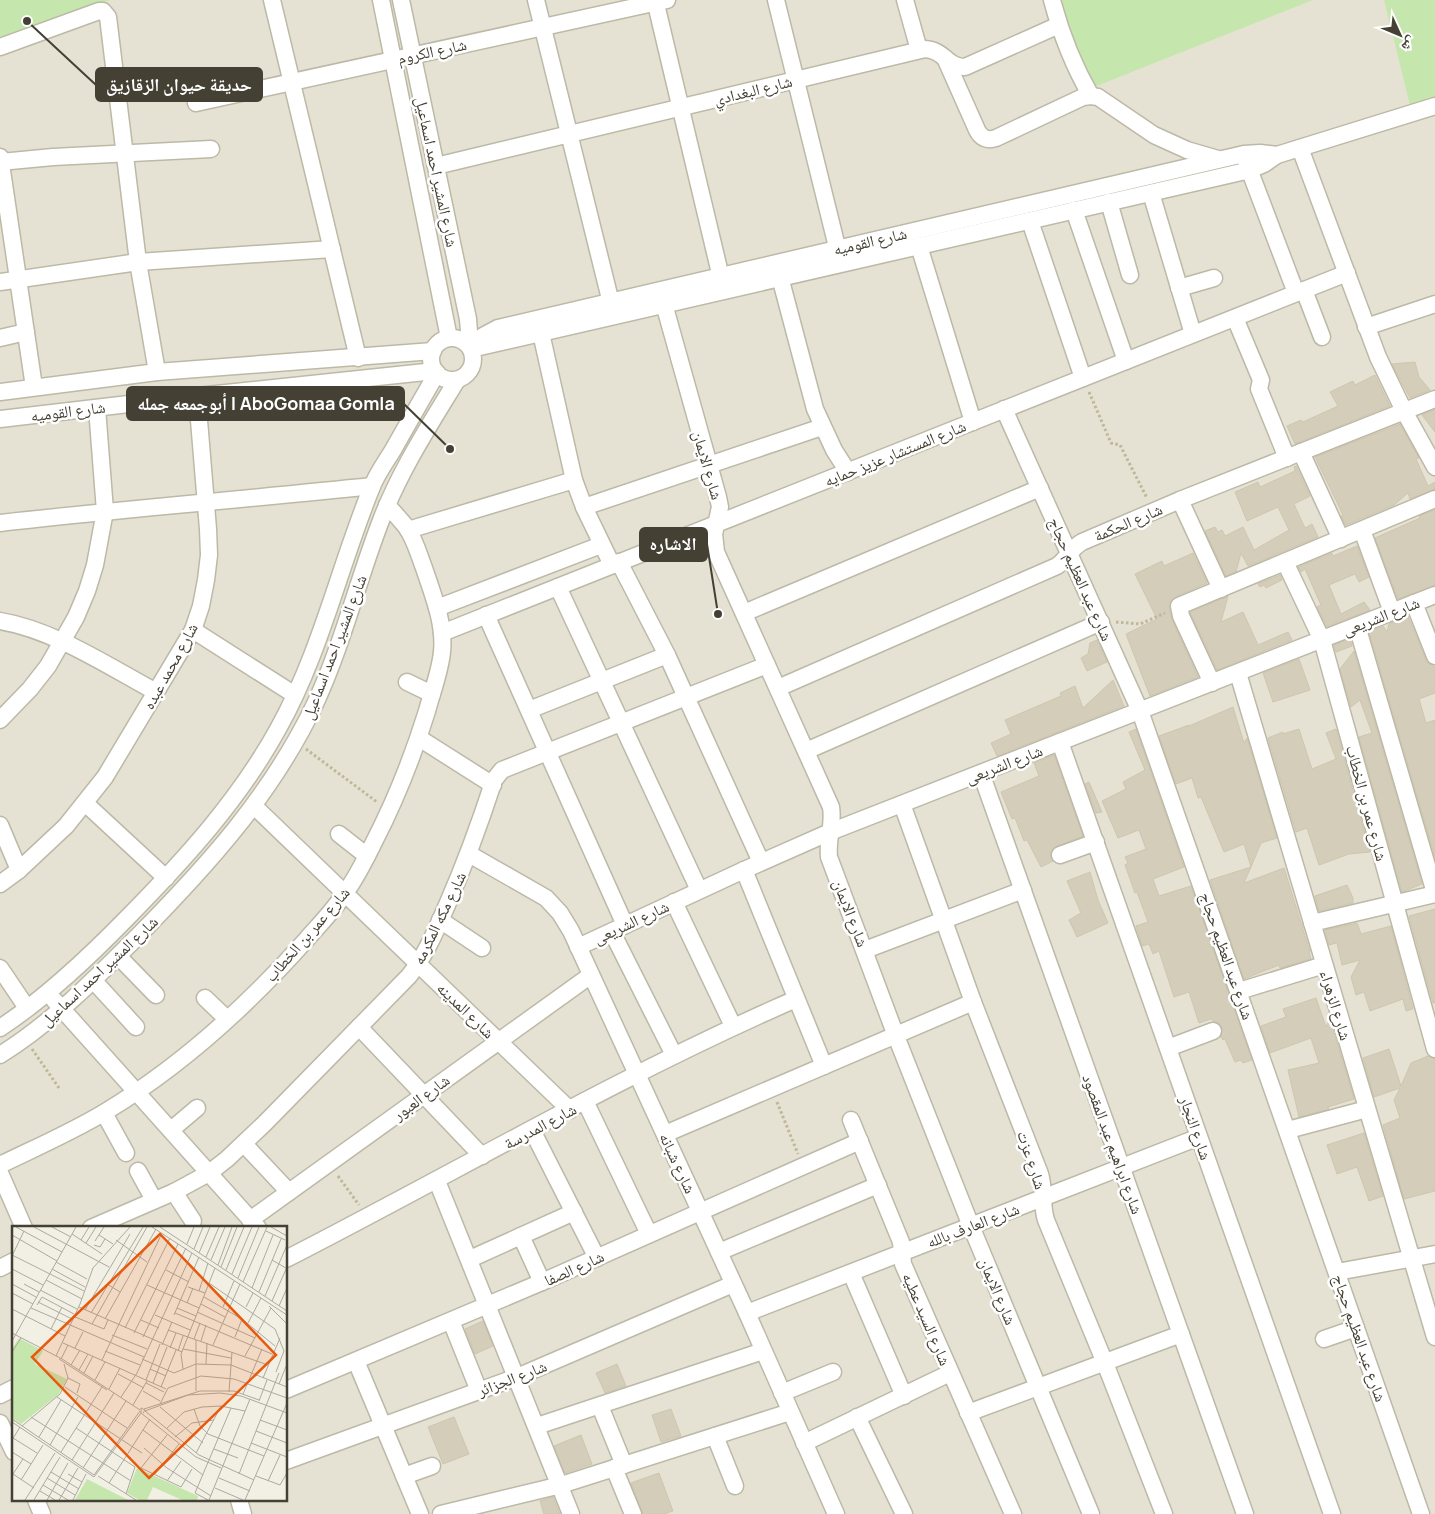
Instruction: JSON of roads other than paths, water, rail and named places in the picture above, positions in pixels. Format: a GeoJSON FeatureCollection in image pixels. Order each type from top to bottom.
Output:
{"type":"FeatureCollection","features":[{"type":"Feature","properties":{"kind":"street"},"geometry":{"type":"LineString","coordinates":[[272,0],[358,358]]}},
{"type":"Feature","properties":{"kind":"street","name":"شارع المشير احمد اسماعيل"},"geometry":{"type":"LineString","coordinates":[[381,0],[449,338]]}},
{"type":"Feature","properties":{"kind":"street","name":"شارع المشير احمد اسماعيل"},"geometry":{"type":"LineString","coordinates":[[401,0],[468,319],[469,347]]}},
{"type":"Feature","properties":{"kind":"street"},"geometry":{"type":"LineString","coordinates":[[536,0],[612,309]]}},
{"type":"Feature","properties":{"kind":"street"},"geometry":{"type":"LineString","coordinates":[[776,0],[839,256]]}},
{"type":"Feature","properties":{"kind":"street"},"geometry":{"type":"LineString","coordinates":[[905,0],[918,50]]}},
{"type":"Feature","properties":{"kind":"street"},"geometry":{"type":"LineString","coordinates":[[1052,0],[1059,25],[1074,64],[1091,96]]}},
{"type":"Feature","properties":{"kind":"street"},"geometry":{"type":"LineString","coordinates":[[659,1],[681,108],[722,283]]}},
{"type":"Feature","properties":{"kind":"street","name":"شارع الكروم"},"geometry":{"type":"LineString","coordinates":[[196,103],[659,1]]}},
{"type":"Feature","properties":{"kind":"street"},"geometry":{"type":"LineString","coordinates":[[0,48],[99,11],[103,11],[108,17],[138,262],[157,372]]}},
{"type":"Feature","properties":{"kind":"street","name":"شارع البغدادي"},"geometry":{"type":"LineString","coordinates":[[436,166],[918,50],[932,49],[944,55],[955,66],[965,67],[1059,25]]}},
{"type":"Feature","properties":{"kind":"street"},"geometry":{"type":"LineString","coordinates":[[944,55],[977,130],[982,137],[987,139],[996,138],[1083,97],[1091,96],[1104,100],[1154,135],[1186,150],[1221,160]]}},
{"type":"Feature","properties":{"kind":"street","name":"شارع القوميه"},"geometry":{"type":"LineString","coordinates":[[469,347],[541,333],[612,309],[664,304],[722,283],[780,277],[839,256],[919,246],[1250,170],[1264,164],[1277,155],[1435,106]]}},
{"type":"Feature","properties":{"kind":"street"},"geometry":{"type":"LineString","coordinates":[[1300,148],[1378,357],[1404,411],[1435,467]]}},
{"type":"Feature","properties":{"kind":"street"},"geometry":{"type":"LineString","coordinates":[[34,387],[0,161],[211,149]]}},
{"type":"Feature","properties":{"kind":"street"},"geometry":{"type":"LineString","coordinates":[[1244,154],[1300,292],[1322,337]]}},
{"type":"Feature","properties":{"kind":"street","name":"شارع القوميه"},"geometry":{"type":"LineString","coordinates":[[469,347],[483,336],[498,328],[612,309],[839,256],[1244,154],[1277,155]]}},
{"type":"Feature","properties":{"kind":"street"},"geometry":{"type":"LineString","coordinates":[[1151,193],[1193,334]]}},
{"type":"Feature","properties":{"kind":"street"},"geometry":{"type":"LineString","coordinates":[[1109,202],[1130,275]]}},
{"type":"Feature","properties":{"kind":"street"},"geometry":{"type":"LineString","coordinates":[[1074,210],[1126,361]]}},
{"type":"Feature","properties":{"kind":"street"},"geometry":{"type":"LineString","coordinates":[[1030,220],[1083,378]]}},
{"type":"Feature","properties":{"kind":"street"},"geometry":{"type":"LineString","coordinates":[[919,246],[973,422]]}},
{"type":"Feature","properties":{"kind":"street"},"geometry":{"type":"LineString","coordinates":[[0,282],[138,262],[332,249]]}},
{"type":"Feature","properties":{"kind":"street","name":"شارع المستشار عزيز حمايه"},"geometry":{"type":"LineString","coordinates":[[442,632],[1347,273]]}},
{"type":"Feature","properties":{"kind":"street"},"geometry":{"type":"LineString","coordinates":[[780,277],[822,427],[848,472]]}},
{"type":"Feature","properties":{"kind":"street"},"geometry":{"type":"LineString","coordinates":[[1179,288],[1214,278]]}},
{"type":"Feature","properties":{"kind":"street","name":"شارع الايمان"},"geometry":{"type":"LineString","coordinates":[[664,304],[720,507],[714,534],[716,552],[831,807],[832,824],[829,857],[896,1036],[971,1226],[1091,1514]]}},
{"type":"Feature","properties":{"kind":"street"},"geometry":{"type":"LineString","coordinates":[[1366,327],[1435,304]]}},
{"type":"Feature","properties":{"kind":"street"},"geometry":{"type":"LineString","coordinates":[[1235,318],[1261,380],[1259,389],[1341,539]]}},
{"type":"Feature","properties":{"kind":"street"},"geometry":{"type":"LineString","coordinates":[[0,338],[26,332]]}},
{"type":"Feature","properties":{"kind":"street"},"geometry":{"type":"LineString","coordinates":[[541,333],[574,480],[584,507],[601,545],[615,564],[667,655],[761,862]]}},
{"type":"Feature","properties":{"kind":"street"},"geometry":{"type":"LineString","coordinates":[[449,338],[456,338],[469,347],[474,360],[466,375],[456,380],[446,379],[436,372],[432,361],[433,351],[437,345],[449,338]]}},
{"type":"Feature","properties":{"kind":"street","name":"شارع القوميه"},"geometry":{"type":"LineString","coordinates":[[0,392],[157,372],[433,351]]}},
{"type":"Feature","properties":{"kind":"street","name":"شارع المشير احمد اسماعيل"},"geometry":{"type":"LineString","coordinates":[[0,1028],[47,992],[102,943],[197,844],[237,792],[278,729],[295,695],[315,646],[372,486],[436,372]]}},
{"type":"Feature","properties":{"kind":"street","name":"شارع القوميه"},"geometry":{"type":"LineString","coordinates":[[0,419],[197,396],[436,372]]}},
{"type":"Feature","properties":{"kind":"street","name":"شارع المشير احمد اسماعيل"},"geometry":{"type":"LineString","coordinates":[[0,1055],[25,1039],[118,956],[188,885],[233,834],[254,806],[296,741],[315,703],[334,657],[398,479],[456,380]]}},
{"type":"Feature","properties":{"kind":"street","name":"شارع محمد عبده"},"geometry":{"type":"LineString","coordinates":[[0,884],[19,870],[59,833],[85,803],[123,749],[193,630],[201,606],[209,555],[197,396]]}},
{"type":"Feature","properties":{"kind":"street","name":"شارع الحكمة"},"geometry":{"type":"LineString","coordinates":[[778,688],[1057,566],[1082,542],[1180,500],[1435,398]]}},
{"type":"Feature","properties":{"kind":"street"},"geometry":{"type":"LineString","coordinates":[[0,720],[30,689],[48,666],[76,617],[87,591],[95,565],[105,511],[97,408]]}},
{"type":"Feature","properties":{"kind":"street","name":"شارع عبد العظيم حجاج"},"geometry":{"type":"LineString","coordinates":[[1004,409],[1140,711],[1421,1514]]}},
{"type":"Feature","properties":{"kind":"street"},"geometry":{"type":"LineString","coordinates":[[584,507],[822,427]]}},
{"type":"Feature","properties":{"kind":"street"},"geometry":{"type":"LineString","coordinates":[[408,530],[574,480]]}},
{"type":"Feature","properties":{"kind":"street"},"geometry":{"type":"LineString","coordinates":[[0,523],[105,511],[205,504],[372,486]]}},
{"type":"Feature","properties":{"kind":"street"},"geometry":{"type":"LineString","coordinates":[[744,613],[1040,488]]}},
{"type":"Feature","properties":{"kind":"street"},"geometry":{"type":"LineString","coordinates":[[1212,683],[1181,616],[1179,606],[1435,499]]}},
{"type":"Feature","properties":{"kind":"street"},"geometry":{"type":"LineString","coordinates":[[1180,500],[1221,589]]}},
{"type":"Feature","properties":{"kind":"street","name":"شارع عمر بن الخطاب"},"geometry":{"type":"LineString","coordinates":[[0,1164],[104,1113],[137,1092],[195,1048],[265,984],[293,955],[345,894],[390,811],[419,738],[442,651],[442,632],[437,608],[415,543],[408,530],[387,506]]}},
{"type":"Feature","properties":{"kind":"street"},"geometry":{"type":"LineString","coordinates":[[1362,530],[1392,612]]}},
{"type":"Feature","properties":{"kind":"street"},"geometry":{"type":"LineString","coordinates":[[437,608],[601,545]]}},
{"type":"Feature","properties":{"kind":"street","name":"شارع عمر بن الخطاب"},"geometry":{"type":"LineString","coordinates":[[1285,562],[1322,640],[1435,1049]]}},
{"type":"Feature","properties":{"kind":"street"},"geometry":{"type":"LineString","coordinates":[[558,587],[699,890]]}},
{"type":"Feature","properties":{"kind":"street","name":"شارع الشريعى"},"geometry":{"type":"LineString","coordinates":[[578,947],[699,890],[830,832],[1435,595]]}},
{"type":"Feature","properties":{"kind":"street"},"geometry":{"type":"LineString","coordinates":[[1414,603],[1435,656]]}},
{"type":"Feature","properties":{"kind":"street"},"geometry":{"type":"LineString","coordinates":[[486,615],[548,752],[619,929],[674,1055]]}},
{"type":"Feature","properties":{"kind":"street"},"geometry":{"type":"LineString","coordinates":[[0,621],[16,624],[63,642],[156,692]]}},
{"type":"Feature","properties":{"kind":"street"},"geometry":{"type":"LineString","coordinates":[[806,751],[1101,622]]}},
{"type":"Feature","properties":{"kind":"street"},"geometry":{"type":"LineString","coordinates":[[1312,923],[1435,893],[1357,626]]}},
{"type":"Feature","properties":{"kind":"street"},"geometry":{"type":"LineString","coordinates":[[193,630],[295,695]]}},
{"type":"Feature","properties":{"kind":"street"},"geometry":{"type":"LineString","coordinates":[[529,710],[667,655]]}},
{"type":"Feature","properties":{"kind":"street","name":"شارع مكه المكرمه"},"geometry":{"type":"LineString","coordinates":[[96,1226],[174,1192],[209,1173],[244,1144],[418,964],[469,854],[493,785],[502,770],[767,665]]}},
{"type":"Feature","properties":{"kind":"street","name":"شارع الزهراء"},"geometry":{"type":"LineString","coordinates":[[1238,673],[1435,1337]]}},
{"type":"Feature","properties":{"kind":"street"},"geometry":{"type":"LineString","coordinates":[[407,682],[432,694]]}},
{"type":"Feature","properties":{"kind":"street"},"geometry":{"type":"LineString","coordinates":[[419,738],[493,785]]}},
{"type":"Feature","properties":{"kind":"street","name":"شارع النجار"},"geometry":{"type":"LineString","coordinates":[[1060,742],[1332,1514]]}},
{"type":"Feature","properties":{"kind":"street","name":"شارع ابراهيم عبد المقصود"},"geometry":{"type":"LineString","coordinates":[[981,773],[1245,1514]]}},
{"type":"Feature","properties":{"kind":"street"},"geometry":{"type":"LineString","coordinates":[[85,803],[166,878]]}},
{"type":"Feature","properties":{"kind":"street","name":"شارع عزت"},"geometry":{"type":"LineString","coordinates":[[902,804],[973,1002],[1040,1174],[1044,1190],[1044,1213],[1046,1220],[1164,1514]]}},
{"type":"Feature","properties":{"kind":"street","name":"شارع المدينه"},"geometry":{"type":"LineString","coordinates":[[254,806],[570,1110]]}},
{"type":"Feature","properties":{"kind":"street"},"geometry":{"type":"LineString","coordinates":[[0,825],[19,870]]}},
{"type":"Feature","properties":{"kind":"street"},"geometry":{"type":"LineString","coordinates":[[339,834],[367,856]]}},
{"type":"Feature","properties":{"kind":"street"},"geometry":{"type":"LineString","coordinates":[[1060,856],[1096,842]]}},
{"type":"Feature","properties":{"kind":"street","name":"شارع شبانه"},"geometry":{"type":"LineString","coordinates":[[469,854],[546,898],[566,922],[747,1313],[836,1514]]}},
{"type":"Feature","properties":{"kind":"street"},"geometry":{"type":"LineString","coordinates":[[744,870],[824,1066]]}},
{"type":"Feature","properties":{"kind":"street"},"geometry":{"type":"LineString","coordinates":[[865,950],[1023,890]]}},
{"type":"Feature","properties":{"kind":"street"},"geometry":{"type":"LineString","coordinates":[[674,902],[733,1026]]}},
{"type":"Feature","properties":{"kind":"street"},"geometry":{"type":"LineString","coordinates":[[440,920],[482,948]]}},
{"type":"Feature","properties":{"kind":"street"},"geometry":{"type":"LineString","coordinates":[[118,956],[156,994]]}},
{"type":"Feature","properties":{"kind":"street"},"geometry":{"type":"LineString","coordinates":[[1239,990],[1324,965]]}},
{"type":"Feature","properties":{"kind":"street"},"geometry":{"type":"LineString","coordinates":[[0,968],[27,1008]]}},
{"type":"Feature","properties":{"kind":"street","name":"شارع العبور"},"geometry":{"type":"LineString","coordinates":[[254,1224],[289,1192],[591,975]]}},
{"type":"Feature","properties":{"kind":"street"},"geometry":{"type":"LineString","coordinates":[[93,980],[136,1027]]}},
{"type":"Feature","properties":{"kind":"street"},"geometry":{"type":"LineString","coordinates":[[47,992],[254,1224]]}},
{"type":"Feature","properties":{"kind":"street"},"geometry":{"type":"LineString","coordinates":[[205,998],[227,1019]]}},
{"type":"Feature","properties":{"kind":"street","name":"شارع المدرسة"},"geometry":{"type":"LineString","coordinates":[[288,1258],[437,1181],[637,1073],[733,1026],[796,999]]}},
{"type":"Feature","properties":{"kind":"street"},"geometry":{"type":"LineString","coordinates":[[665,1134],[973,1002]]}},
{"type":"Feature","properties":{"kind":"street"},"geometry":{"type":"LineString","coordinates":[[359,1027],[482,1156]]}},
{"type":"Feature","properties":{"kind":"street"},"geometry":{"type":"LineString","coordinates":[[1168,1048],[1213,1031]]}},
{"type":"Feature","properties":{"kind":"street"},"geometry":{"type":"LineString","coordinates":[[585,1101],[650,1234]]}},
{"type":"Feature","properties":{"kind":"street"},"geometry":{"type":"LineString","coordinates":[[171,1130],[197,1108]]}},
{"type":"Feature","properties":{"kind":"street"},"geometry":{"type":"LineString","coordinates":[[1288,1130],[1367,1109]]}},
{"type":"Feature","properties":{"kind":"street"},"geometry":{"type":"LineString","coordinates":[[104,1113],[126,1153]]}},
{"type":"Feature","properties":{"kind":"street","name":"شارع السيد عطيه"},"geometry":{"type":"LineString","coordinates":[[851,1120],[901,1242],[903,1264],[1013,1514]]}},
{"type":"Feature","properties":{"kind":"street"},"geometry":{"type":"LineString","coordinates":[[532,1130],[596,1258]]}},
{"type":"Feature","properties":{"kind":"street","name":"شارع العارف بالله"},"geometry":{"type":"LineString","coordinates":[[747,1313],[1199,1137]]}},
{"type":"Feature","properties":{"kind":"street","name":"شارع الصفا"},"geometry":{"type":"LineString","coordinates":[[288,1389],[542,1282],[860,1141]]}},
{"type":"Feature","properties":{"kind":"street"},"geometry":{"type":"LineString","coordinates":[[244,1144],[289,1192]]}},
{"type":"Feature","properties":{"kind":"street"},"geometry":{"type":"LineString","coordinates":[[138,1171],[154,1200]]}},
{"type":"Feature","properties":{"kind":"street"},"geometry":{"type":"LineString","coordinates":[[0,1173],[23,1226]]}},
{"type":"Feature","properties":{"kind":"street"},"geometry":{"type":"LineString","coordinates":[[437,1181],[561,1485],[571,1514]]}},
{"type":"Feature","properties":{"kind":"street"},"geometry":{"type":"LineString","coordinates":[[719,1252],[878,1185]]}},
{"type":"Feature","properties":{"kind":"street"},"geometry":{"type":"LineString","coordinates":[[174,1192],[193,1221]]}},
{"type":"Feature","properties":{"kind":"street"},"geometry":{"type":"LineString","coordinates":[[470,1259],[574,1212]]}},
{"type":"Feature","properties":{"kind":"street"},"geometry":{"type":"LineString","coordinates":[[521,1236],[542,1282]]}},
{"type":"Feature","properties":{"kind":"street"},"geometry":{"type":"LineString","coordinates":[[1337,1272],[1435,1254]]}},
{"type":"Feature","properties":{"kind":"street"},"geometry":{"type":"LineString","coordinates":[[0,1267],[12,1262]]}},
{"type":"Feature","properties":{"kind":"street"},"geometry":{"type":"LineString","coordinates":[[850,1273],[904,1396]]}},
{"type":"Feature","properties":{"kind":"street","name":"شارع الجزائر"},"geometry":{"type":"LineString","coordinates":[[288,1461],[517,1377],[733,1284]]}},
{"type":"Feature","properties":{"kind":"street"},"geometry":{"type":"LineString","coordinates":[[451,1321],[479,1391]]}},
{"type":"Feature","properties":{"kind":"street"},"geometry":{"type":"LineString","coordinates":[[1324,1338],[1356,1328]]}},
{"type":"Feature","properties":{"kind":"street"},"geometry":{"type":"LineString","coordinates":[[968,1413],[1181,1334]]}},
{"type":"Feature","properties":{"kind":"street"},"geometry":{"type":"LineString","coordinates":[[537,1426],[763,1351]]}},
{"type":"Feature","properties":{"kind":"street"},"geometry":{"type":"LineString","coordinates":[[356,1361],[420,1514]]}},
{"type":"Feature","properties":{"kind":"street"},"geometry":{"type":"LineString","coordinates":[[782,1393],[833,1372]]}},
{"type":"Feature","properties":{"kind":"street"},"geometry":{"type":"LineString","coordinates":[[804,1443],[950,1373]]}},
{"type":"Feature","properties":{"kind":"street"},"geometry":{"type":"LineString","coordinates":[[0,1395],[12,1389]]}},
{"type":"Feature","properties":{"kind":"street"},"geometry":{"type":"LineString","coordinates":[[600,1406],[633,1514]]}},
{"type":"Feature","properties":{"kind":"street"},"geometry":{"type":"LineString","coordinates":[[442,1514],[561,1485],[790,1412]]}},
{"type":"Feature","properties":{"kind":"street"},"geometry":{"type":"LineString","coordinates":[[857,1417],[904,1514]]}},
{"type":"Feature","properties":{"kind":"street"},"geometry":{"type":"LineString","coordinates":[[0,1422],[12,1448]]}},
{"type":"Feature","properties":{"kind":"street"},"geometry":{"type":"LineString","coordinates":[[715,1436],[736,1486]]}},
{"type":"Feature","properties":{"kind":"street"},"geometry":{"type":"LineString","coordinates":[[404,1476],[432,1466]]}},
{"type":"Feature","properties":{"kind":"street"},"geometry":{"type":"LineString","coordinates":[[37,1502],[42,1514]]}},
{"type":"Feature","properties":{"kind":"place","name":"حديقة حيوان الزقازيق"},"geometry":{"type":"Point","coordinates":[27,21]}},
{"type":"Feature","properties":{"kind":"place","name":"أبوجمعه جمله | AboGomaa Gomla"},"geometry":{"type":"Point","coordinates":[450,449]}},
{"type":"Feature","properties":{"kind":"place","name":"الاشاره"},"geometry":{"type":"Point","coordinates":[718,614]}}]}
